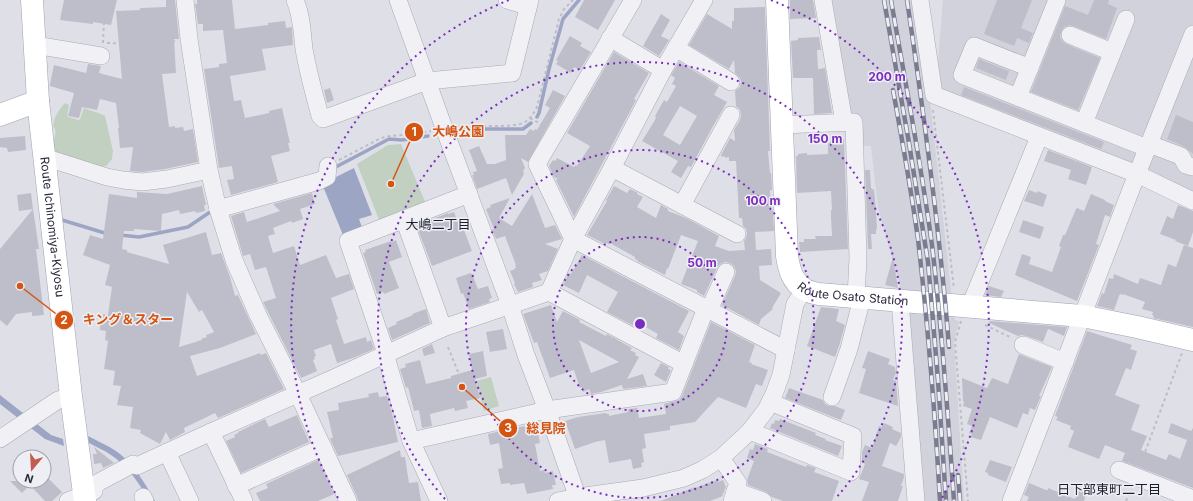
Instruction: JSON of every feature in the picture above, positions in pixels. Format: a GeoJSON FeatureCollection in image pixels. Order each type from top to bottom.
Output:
{"type":"FeatureCollection","features":[{"type":"Feature","properties":{"kind":"main road","name":"Route Ichinomiya-Kiyosu"},"geometry":{"type":"LineString","coordinates":[[32,0],[38,101],[71,396],[79,499]]}},
{"type":"Feature","properties":{"kind":"main road","name":"Route Osato Station"},"geometry":{"type":"LineString","coordinates":[[777,0],[787,256],[790,271],[795,280],[804,290],[819,294],[859,298],[1082,316],[1190,340]]}},
{"type":"Feature","properties":{"kind":"main road"},"geometry":{"type":"LineString","coordinates":[[0,115],[38,101]]}},
{"type":"Feature","properties":{"kind":"street"},"geometry":{"type":"LineString","coordinates":[[185,0],[189,39],[209,170],[218,209],[234,260],[258,315],[323,447],[345,500]]}},
{"type":"Feature","properties":{"kind":"street"},"geometry":{"type":"LineString","coordinates":[[295,0],[302,22],[304,48],[312,84],[320,116],[323,119],[427,81],[512,73],[529,3],[507,0]]}},
{"type":"Feature","properties":{"kind":"street"},"geometry":{"type":"LineString","coordinates":[[398,0],[510,305],[526,355],[548,410],[579,499]]}},
{"type":"Feature","properties":{"kind":"street"},"geometry":{"type":"LineString","coordinates":[[633,0],[537,164],[573,239],[786,350]]}},
{"type":"Feature","properties":{"kind":"street"},"geometry":{"type":"LineString","coordinates":[[549,292],[573,239],[663,70],[704,0]]}},
{"type":"Feature","properties":{"kind":"street"},"geometry":{"type":"LineString","coordinates":[[824,0],[844,122]]}},
{"type":"Feature","properties":{"kind":"street"},"geometry":{"type":"LineString","coordinates":[[920,0],[934,95],[1137,174],[1193,201]]}},
{"type":"Feature","properties":{"kind":"street"},"geometry":{"type":"LineString","coordinates":[[1018,97],[1030,68],[1059,30],[1057,0]]}},
{"type":"Feature","properties":{"kind":"street"},"geometry":{"type":"LineString","coordinates":[[1084,123],[1126,19]]}},
{"type":"Feature","properties":{"kind":"street"},"geometry":{"type":"LineString","coordinates":[[1059,30],[1112,52]]}},
{"type":"Feature","properties":{"kind":"street"},"geometry":{"type":"LineString","coordinates":[[1011,501],[1148,146],[1187,66],[1193,34]]}},
{"type":"Feature","properties":{"kind":"street"},"geometry":{"type":"LineString","coordinates":[[610,38],[663,70]]}},
{"type":"Feature","properties":{"kind":"street"},"geometry":{"type":"LineString","coordinates":[[35,45],[101,56]]}},
{"type":"Feature","properties":{"kind":"street"},"geometry":{"type":"LineString","coordinates":[[1030,68],[974,46],[962,75],[1084,123],[1181,156],[1186,165],[1193,167]]}},
{"type":"Feature","properties":{"kind":"street"},"geometry":{"type":"LineString","coordinates":[[676,48],[731,82]]}},
{"type":"Feature","properties":{"kind":"street"},"geometry":{"type":"LineString","coordinates":[[682,205],[730,115]]}},
{"type":"Feature","properties":{"kind":"street"},"geometry":{"type":"LineString","coordinates":[[782,125],[854,122],[859,298],[849,349],[832,397]]}},
{"type":"Feature","properties":{"kind":"street"},"geometry":{"type":"LineString","coordinates":[[970,306],[1039,136]]}},
{"type":"Feature","properties":{"kind":"street"},"geometry":{"type":"LineString","coordinates":[[44,157],[107,177],[142,182],[167,179],[209,170]]}},
{"type":"Feature","properties":{"kind":"street"},"geometry":{"type":"LineString","coordinates":[[612,168],[737,234]]}},
{"type":"Feature","properties":{"kind":"street"},"geometry":{"type":"LineString","coordinates":[[218,209],[319,181],[327,176],[328,169]]}},
{"type":"Feature","properties":{"kind":"street"},"geometry":{"type":"LineString","coordinates":[[439,501],[411,440],[386,353],[348,241],[469,194]]}},
{"type":"Feature","properties":{"kind":"street"},"geometry":{"type":"LineString","coordinates":[[404,219],[443,328]]}},
{"type":"Feature","properties":{"kind":"street"},"geometry":{"type":"LineString","coordinates":[[411,440],[548,410],[673,392],[708,309],[726,272]]}},
{"type":"Feature","properties":{"kind":"street"},"geometry":{"type":"LineString","coordinates":[[558,501],[643,488],[684,478],[702,470],[721,458],[750,432],[770,402],[781,375],[795,304],[804,290]]}},
{"type":"Feature","properties":{"kind":"street"},"geometry":{"type":"LineString","coordinates":[[79,499],[99,482],[132,471],[137,466],[167,452],[386,353],[443,328],[549,292],[684,364]]}},
{"type":"Feature","properties":{"kind":"street"},"geometry":{"type":"LineString","coordinates":[[900,301],[916,501]]}},
{"type":"Feature","properties":{"kind":"street"},"geometry":{"type":"LineString","coordinates":[[1023,345],[1065,362]]}},
{"type":"Feature","properties":{"kind":"street"},"geometry":{"type":"LineString","coordinates":[[0,439],[58,400],[71,396]]}},
{"type":"Feature","properties":{"kind":"street"},"geometry":{"type":"LineString","coordinates":[[750,432],[851,472],[853,436],[770,402]]}},
{"type":"Feature","properties":{"kind":"street"},"geometry":{"type":"LineString","coordinates":[[211,432],[244,501]]}},
{"type":"Feature","properties":{"kind":"street"},"geometry":{"type":"LineString","coordinates":[[236,486],[323,447]]}},
{"type":"Feature","properties":{"kind":"street"},"geometry":{"type":"LineString","coordinates":[[167,452],[190,501]]}},
{"type":"Feature","properties":{"kind":"street"},"geometry":{"type":"LineString","coordinates":[[721,458],[738,484],[734,496],[763,501]]}},
{"type":"Feature","properties":{"kind":"street"},"geometry":{"type":"LineString","coordinates":[[1119,470],[1193,499]]}},
{"type":"Feature","properties":{"kind":"path"},"geometry":{"type":"LineString","coordinates":[[105,0],[103,43],[144,44],[189,39]]}},
{"type":"Feature","properties":{"kind":"path"},"geometry":{"type":"LineString","coordinates":[[328,169],[381,138],[416,134],[468,125],[516,125],[530,118],[537,107],[559,19],[564,9],[573,0]]}},
{"type":"Feature","properties":{"kind":"path"},"geometry":{"type":"LineString","coordinates":[[983,324],[1022,343],[1023,345]]}},
{"type":"Feature","properties":{"kind":"path"},"geometry":{"type":"LineString","coordinates":[[1126,501],[1190,340]]}},
{"type":"Feature","properties":{"kind":"path"},"geometry":{"type":"LineString","coordinates":[[448,347],[458,372]]}},
{"type":"Feature","properties":{"kind":"shaded area"},"geometry":{"type":"Polygon","coordinates":[[[827,0],[915,0],[927,72],[952,299],[903,296],[878,208],[871,146],[862,146],[846,118],[827,0]]]}},
{"type":"Feature","properties":{"kind":"shaded area"},"geometry":{"type":"Polygon","coordinates":[[[943,0],[1193,0],[1193,195],[942,93],[937,74],[943,0]]]}},
{"type":"Feature","properties":{"kind":"shaded area"},"geometry":{"type":"Polygon","coordinates":[[[906,308],[954,310],[955,320],[959,321],[954,342],[964,501],[922,501],[906,308]]]}},
{"type":"Feature","properties":{"kind":"green space"},"geometry":{"type":"Polygon","coordinates":[[[65,103],[69,105],[68,117],[79,120],[84,108],[105,116],[113,151],[112,159],[106,166],[94,168],[57,155],[54,145],[56,132],[53,126],[57,113],[65,103]]]}},
{"type":"Feature","properties":{"kind":"green space"},"geometry":{"type":"Polygon","coordinates":[[[401,144],[426,204],[380,222],[357,164],[388,145],[401,144]]]}},
{"type":"Feature","properties":{"kind":"green space"},"geometry":{"type":"Polygon","coordinates":[[[491,377],[499,406],[484,411],[476,381],[491,377]]]}},
{"type":"Feature","properties":{"kind":"water"},"geometry":{"type":"Polygon","coordinates":[[[354,168],[372,215],[359,219],[362,227],[343,235],[322,184],[354,168]]]}},
{"type":"Feature","properties":{"kind":"water"},"geometry":{"type":"Polygon","coordinates":[[[0,395],[51,435],[63,439],[64,446],[45,439],[0,404],[0,395]]]}},
{"type":"Feature","properties":{"kind":"water"},"geometry":{"type":"Polygon","coordinates":[[[88,436],[116,451],[128,461],[143,480],[155,501],[149,501],[138,482],[123,464],[108,453],[89,443],[88,436]]]}},
{"type":"Feature","properties":{"kind":"building"},"geometry":{"type":"Polygon","coordinates":[[[64,0],[117,0],[111,25],[93,22],[93,24],[60,20],[64,0]]]}},
{"type":"Feature","properties":{"kind":"building"},"geometry":{"type":"Polygon","coordinates":[[[166,0],[175,0],[179,39],[174,39],[176,73],[162,74],[169,127],[183,127],[184,131],[193,129],[198,162],[165,169],[142,172],[130,171],[133,147],[120,148],[116,103],[100,99],[97,110],[82,107],[79,118],[68,116],[74,93],[50,86],[54,65],[86,73],[88,64],[101,66],[99,73],[122,79],[116,11],[166,7],[166,0]]]}},
{"type":"Feature","properties":{"kind":"building"},"geometry":{"type":"Polygon","coordinates":[[[197,0],[232,0],[235,29],[268,25],[268,23],[285,21],[286,28],[292,27],[293,45],[262,49],[266,70],[230,76],[234,101],[241,100],[245,118],[269,113],[269,111],[282,108],[290,143],[288,143],[290,151],[271,156],[278,182],[231,195],[227,180],[234,179],[232,166],[219,168],[204,69],[219,67],[219,64],[227,63],[223,30],[203,31],[203,24],[198,24],[195,4],[197,4],[197,0]]]}},
{"type":"Feature","properties":{"kind":"building"},"geometry":{"type":"Polygon","coordinates":[[[584,0],[615,0],[598,30],[575,17],[584,0]]]}},
{"type":"Feature","properties":{"kind":"building"},"geometry":{"type":"Polygon","coordinates":[[[790,0],[813,0],[816,18],[790,19],[790,0]]]}},
{"type":"Feature","properties":{"kind":"building"},"geometry":{"type":"Polygon","coordinates":[[[997,0],[1032,0],[1021,28],[1033,33],[1029,43],[1017,38],[1014,46],[984,34],[997,0]]]}},
{"type":"Feature","properties":{"kind":"building"},"geometry":{"type":"Polygon","coordinates":[[[1094,0],[1109,0],[1108,4],[1117,8],[1106,39],[1069,25],[1064,27],[1060,37],[1066,44],[1100,58],[1078,110],[1031,92],[1065,6],[1088,15],[1094,0]]]}},
{"type":"Feature","properties":{"kind":"building"},"geometry":{"type":"Polygon","coordinates":[[[765,7],[770,151],[768,151],[772,190],[770,190],[771,211],[773,210],[774,231],[755,232],[756,250],[771,249],[772,265],[759,266],[760,280],[781,293],[772,308],[773,309],[761,319],[759,325],[722,305],[736,271],[734,266],[730,263],[725,262],[720,264],[704,296],[697,292],[697,290],[681,284],[698,241],[681,235],[665,275],[637,261],[638,260],[635,259],[635,257],[610,243],[605,244],[587,235],[614,186],[627,193],[630,189],[638,193],[637,194],[643,197],[637,207],[656,218],[661,205],[668,209],[668,211],[686,218],[719,236],[715,246],[729,251],[745,250],[744,241],[747,233],[743,226],[742,218],[739,218],[736,161],[729,161],[729,157],[725,158],[725,156],[722,157],[721,155],[730,138],[735,141],[734,130],[740,120],[741,115],[740,110],[736,106],[735,91],[740,87],[740,78],[735,73],[734,60],[729,69],[689,45],[707,14],[732,29],[732,21],[734,21],[734,8],[765,7]]]}},
{"type":"Feature","properties":{"kind":"building"},"geometry":{"type":"Polygon","coordinates":[[[661,14],[670,20],[661,36],[669,40],[659,56],[643,46],[661,14]]]}},
{"type":"Feature","properties":{"kind":"building"},"geometry":{"type":"Polygon","coordinates":[[[570,36],[582,43],[580,46],[591,52],[580,70],[574,67],[571,73],[556,64],[558,61],[556,60],[570,36]]]}},
{"type":"Feature","properties":{"kind":"building"},"geometry":{"type":"Polygon","coordinates":[[[819,37],[821,50],[817,50],[818,69],[825,68],[832,113],[814,114],[813,78],[793,78],[791,41],[798,40],[798,38],[819,37]]]}},
{"type":"Feature","properties":{"kind":"building"},"geometry":{"type":"Polygon","coordinates":[[[614,52],[649,73],[634,99],[636,100],[574,217],[556,180],[558,179],[554,177],[549,166],[553,160],[555,161],[557,158],[574,167],[576,165],[577,166],[590,146],[567,133],[614,52]]]}},
{"type":"Feature","properties":{"kind":"building"},"geometry":{"type":"Polygon","coordinates":[[[979,59],[1009,71],[1006,80],[976,68],[979,59]]]}},
{"type":"Feature","properties":{"kind":"building"},"geometry":{"type":"Polygon","coordinates":[[[679,62],[719,86],[714,95],[727,102],[691,167],[688,166],[681,178],[671,172],[678,161],[642,141],[655,120],[655,116],[664,100],[667,102],[676,86],[672,84],[675,78],[671,75],[679,62]],[[680,106],[663,135],[680,145],[697,116],[680,106]]]}},
{"type":"Feature","properties":{"kind":"building"},"geometry":{"type":"Polygon","coordinates":[[[964,87],[1104,142],[1101,149],[961,95],[964,87]]]}},
{"type":"Feature","properties":{"kind":"building"},"geometry":{"type":"Polygon","coordinates":[[[330,88],[334,100],[327,103],[324,90],[330,88]]]}},
{"type":"Feature","properties":{"kind":"building"},"geometry":{"type":"Polygon","coordinates":[[[553,90],[565,96],[528,162],[521,158],[525,168],[523,171],[524,174],[512,195],[506,178],[477,189],[472,175],[474,175],[473,172],[477,171],[469,150],[479,146],[487,164],[495,164],[506,160],[505,135],[526,135],[530,129],[534,131],[535,129],[537,130],[550,108],[545,105],[553,90]]]}},
{"type":"Feature","properties":{"kind":"building"},"geometry":{"type":"Polygon","coordinates":[[[1176,115],[1193,122],[1193,154],[1185,147],[1167,139],[1176,115]]]}},
{"type":"Feature","properties":{"kind":"building"},"geometry":{"type":"Polygon","coordinates":[[[25,136],[26,150],[8,152],[7,148],[0,147],[0,138],[25,136]]]}},
{"type":"Feature","properties":{"kind":"building"},"geometry":{"type":"Polygon","coordinates":[[[837,139],[844,139],[848,249],[800,252],[799,242],[804,242],[804,239],[816,239],[815,236],[832,236],[832,210],[831,191],[797,193],[796,156],[798,156],[798,154],[807,153],[807,155],[828,154],[828,143],[830,143],[830,141],[837,141],[837,139]]]}},
{"type":"Feature","properties":{"kind":"building"},"geometry":{"type":"Polygon","coordinates":[[[1048,150],[1092,167],[1086,185],[1068,179],[1071,170],[1044,161],[1048,150]]]}},
{"type":"Feature","properties":{"kind":"building"},"geometry":{"type":"Polygon","coordinates":[[[865,170],[870,170],[871,188],[874,190],[875,198],[877,229],[876,234],[871,234],[872,249],[868,249],[865,170]]]}},
{"type":"Feature","properties":{"kind":"building"},"geometry":{"type":"Polygon","coordinates":[[[202,186],[206,205],[204,205],[205,211],[180,214],[179,210],[162,214],[161,231],[134,229],[134,231],[124,231],[122,249],[127,250],[127,252],[169,264],[163,245],[206,232],[212,255],[221,253],[235,296],[238,295],[256,334],[220,348],[190,356],[197,376],[260,353],[261,355],[266,353],[284,389],[218,418],[215,413],[184,428],[185,432],[170,440],[166,432],[160,444],[140,433],[141,430],[130,428],[133,407],[117,405],[121,386],[113,385],[115,371],[104,369],[108,341],[105,340],[106,331],[100,330],[100,323],[103,314],[108,315],[112,287],[105,285],[110,265],[83,255],[90,235],[103,239],[109,194],[137,198],[137,192],[167,194],[202,186]],[[187,292],[179,347],[202,340],[201,339],[207,337],[206,335],[214,332],[202,310],[199,312],[187,292]]]}},
{"type":"Feature","properties":{"kind":"building"},"geometry":{"type":"Polygon","coordinates":[[[1029,190],[1037,193],[1038,191],[1047,195],[1043,207],[1024,201],[1029,190]]]}},
{"type":"Feature","properties":{"kind":"building"},"geometry":{"type":"Polygon","coordinates":[[[31,193],[33,209],[19,211],[17,195],[31,193]]]}},
{"type":"Feature","properties":{"kind":"building"},"geometry":{"type":"Polygon","coordinates":[[[312,193],[315,204],[300,209],[303,219],[292,223],[291,221],[273,228],[275,234],[268,236],[273,253],[294,246],[300,265],[326,255],[336,278],[349,274],[354,289],[331,298],[344,344],[366,337],[367,342],[371,340],[374,349],[337,363],[331,344],[314,350],[316,356],[313,360],[317,371],[301,378],[263,302],[276,298],[266,267],[255,270],[250,254],[243,256],[231,216],[244,212],[247,222],[280,211],[273,204],[312,193]]]}},
{"type":"Feature","properties":{"kind":"building"},"geometry":{"type":"Polygon","coordinates":[[[532,194],[545,228],[555,225],[562,239],[545,244],[558,249],[548,271],[539,274],[542,280],[532,283],[533,287],[518,292],[510,271],[516,268],[516,265],[505,236],[496,239],[492,229],[494,229],[486,209],[491,207],[490,205],[510,198],[499,218],[512,226],[532,194]]]}},
{"type":"Feature","properties":{"kind":"building"},"geometry":{"type":"Polygon","coordinates":[[[1091,194],[1114,205],[1110,217],[1105,215],[1096,244],[1099,245],[1077,301],[1015,275],[1022,254],[1031,257],[1029,264],[1052,272],[1061,247],[1059,246],[1063,235],[1065,235],[1076,209],[1077,208],[1084,211],[1091,194]]]}},
{"type":"Feature","properties":{"kind":"building"},"geometry":{"type":"Polygon","coordinates":[[[1178,205],[1193,211],[1193,232],[1188,246],[1160,234],[1167,216],[1173,219],[1178,205]]]}},
{"type":"Feature","properties":{"kind":"building"},"geometry":{"type":"Polygon","coordinates":[[[33,209],[39,249],[36,249],[44,315],[32,316],[32,312],[16,314],[7,326],[0,320],[0,249],[33,209]]]}},
{"type":"Feature","properties":{"kind":"building"},"geometry":{"type":"Polygon","coordinates":[[[454,212],[458,223],[464,220],[467,229],[464,230],[472,251],[432,266],[417,227],[420,224],[454,212]]]}},
{"type":"Feature","properties":{"kind":"building"},"geometry":{"type":"Polygon","coordinates":[[[1023,220],[1044,227],[1040,239],[1019,232],[1023,220]]]}},
{"type":"Feature","properties":{"kind":"building"},"geometry":{"type":"Polygon","coordinates":[[[396,240],[402,257],[389,262],[399,288],[384,294],[383,292],[377,294],[363,253],[366,252],[365,250],[396,240]]]}},
{"type":"Feature","properties":{"kind":"building"},"geometry":{"type":"Polygon","coordinates":[[[1184,245],[1193,248],[1193,327],[1153,318],[1153,312],[1142,309],[1145,302],[1123,294],[1120,294],[1114,310],[1097,306],[1102,293],[1104,294],[1109,278],[1113,279],[1114,274],[1138,284],[1140,278],[1161,285],[1168,264],[1176,267],[1184,245]]]}},
{"type":"Feature","properties":{"kind":"building"},"geometry":{"type":"Polygon","coordinates":[[[582,255],[689,311],[678,332],[684,336],[679,350],[656,338],[658,334],[640,324],[638,328],[607,312],[618,292],[587,275],[579,293],[563,285],[569,273],[571,274],[582,255]]]}},
{"type":"Feature","properties":{"kind":"building"},"geometry":{"type":"Polygon","coordinates":[[[893,257],[898,288],[885,285],[893,257]]]}},
{"type":"Feature","properties":{"kind":"building"},"geometry":{"type":"Polygon","coordinates":[[[471,273],[478,289],[488,286],[492,298],[489,299],[490,302],[469,309],[463,293],[461,294],[456,278],[471,273]]]}},
{"type":"Feature","properties":{"kind":"building"},"geometry":{"type":"Polygon","coordinates":[[[989,286],[1004,291],[1001,297],[985,295],[989,286]]]}},
{"type":"Feature","properties":{"kind":"building"},"geometry":{"type":"Polygon","coordinates":[[[551,305],[557,322],[563,311],[580,320],[579,322],[606,336],[607,334],[632,348],[630,350],[636,353],[635,355],[639,357],[627,379],[643,374],[647,386],[623,389],[622,385],[591,394],[589,389],[583,392],[582,387],[580,388],[574,370],[550,378],[537,342],[534,343],[523,314],[551,305]],[[579,340],[591,373],[619,362],[579,340]]]}},
{"type":"Feature","properties":{"kind":"building"},"geometry":{"type":"Polygon","coordinates":[[[821,307],[839,309],[836,321],[845,325],[835,357],[807,346],[821,307]]]}},
{"type":"Feature","properties":{"kind":"building"},"geometry":{"type":"Polygon","coordinates":[[[426,309],[430,323],[392,340],[388,328],[397,324],[396,322],[413,315],[412,314],[426,309]]]}},
{"type":"Feature","properties":{"kind":"building"},"geometry":{"type":"Polygon","coordinates":[[[990,321],[1067,327],[1064,336],[1048,329],[1043,342],[1022,335],[1018,336],[989,323],[990,321]]]}},
{"type":"Feature","properties":{"kind":"building"},"geometry":{"type":"Polygon","coordinates":[[[711,322],[755,345],[749,362],[768,370],[762,386],[756,384],[746,408],[718,397],[695,422],[670,426],[670,430],[644,434],[646,448],[642,449],[644,462],[641,463],[642,467],[633,469],[631,459],[609,463],[605,440],[575,449],[565,421],[578,417],[606,413],[609,414],[609,416],[628,412],[628,409],[637,408],[639,418],[666,414],[664,404],[679,400],[682,396],[711,322]]]}},
{"type":"Feature","properties":{"kind":"building"},"geometry":{"type":"Polygon","coordinates":[[[503,329],[507,349],[490,352],[486,332],[503,329]]]}},
{"type":"Feature","properties":{"kind":"building"},"geometry":{"type":"Polygon","coordinates":[[[1087,331],[1132,345],[1130,349],[1137,351],[1131,370],[1126,368],[1115,395],[1140,405],[1131,430],[1147,436],[1141,450],[1166,460],[1169,454],[1180,459],[1187,440],[1168,433],[1171,423],[1191,431],[1193,428],[1193,488],[1122,461],[1125,453],[1105,445],[1099,459],[1068,447],[1074,431],[1070,429],[1071,426],[1056,420],[1058,417],[1055,416],[1087,331]]]}},
{"type":"Feature","properties":{"kind":"building"},"geometry":{"type":"Polygon","coordinates":[[[432,344],[435,353],[424,356],[422,349],[432,344]]]}},
{"type":"Feature","properties":{"kind":"building"},"geometry":{"type":"Polygon","coordinates":[[[483,351],[487,376],[475,379],[480,398],[466,401],[468,408],[455,411],[454,408],[430,414],[432,426],[422,428],[419,410],[414,411],[408,387],[406,388],[400,369],[406,367],[405,364],[420,360],[426,384],[451,378],[451,376],[472,370],[469,354],[483,351]]]}},
{"type":"Feature","properties":{"kind":"building"},"geometry":{"type":"Polygon","coordinates":[[[868,351],[890,359],[888,364],[895,367],[896,373],[893,380],[896,381],[898,406],[859,393],[866,369],[862,368],[868,351]]]}},
{"type":"Feature","properties":{"kind":"building"},"geometry":{"type":"Polygon","coordinates":[[[1019,354],[1052,367],[1039,396],[1041,396],[1035,410],[1030,408],[1028,415],[1023,413],[1017,428],[990,417],[981,440],[970,437],[972,434],[969,433],[972,426],[967,424],[972,409],[963,406],[962,378],[987,388],[992,378],[1008,384],[1019,354]]]}},
{"type":"Feature","properties":{"kind":"building"},"geometry":{"type":"Polygon","coordinates":[[[661,363],[669,367],[668,369],[671,370],[666,382],[654,375],[661,363]]]}},
{"type":"Feature","properties":{"kind":"building"},"geometry":{"type":"Polygon","coordinates":[[[789,388],[823,400],[828,406],[835,406],[845,410],[841,420],[785,398],[789,388]]]}},
{"type":"Feature","properties":{"kind":"building"},"geometry":{"type":"Polygon","coordinates":[[[378,392],[379,397],[387,396],[398,442],[338,456],[330,438],[333,438],[327,412],[339,410],[338,403],[369,397],[368,394],[378,392]]]}},
{"type":"Feature","properties":{"kind":"building"},"geometry":{"type":"Polygon","coordinates":[[[297,415],[309,442],[241,473],[226,441],[235,437],[234,435],[238,432],[265,419],[269,427],[297,415]]]}},
{"type":"Feature","properties":{"kind":"building"},"geometry":{"type":"Polygon","coordinates":[[[780,419],[816,433],[815,435],[826,439],[825,440],[842,446],[838,456],[770,428],[772,423],[774,424],[775,420],[779,421],[780,419]]]}},
{"type":"Feature","properties":{"kind":"building"},"geometry":{"type":"Polygon","coordinates":[[[884,423],[901,433],[901,437],[896,446],[890,443],[882,466],[904,474],[901,486],[903,486],[898,501],[862,501],[869,482],[859,479],[865,464],[862,462],[862,452],[865,445],[872,448],[879,426],[882,427],[884,423]]]}},
{"type":"Feature","properties":{"kind":"building"},"geometry":{"type":"Polygon","coordinates":[[[534,425],[540,443],[535,444],[540,471],[544,470],[545,473],[553,471],[556,485],[552,485],[553,489],[527,494],[524,483],[510,485],[510,483],[501,484],[498,469],[503,468],[499,443],[490,445],[488,434],[534,425]]]}},
{"type":"Feature","properties":{"kind":"building"},"geometry":{"type":"Polygon","coordinates":[[[755,444],[768,449],[767,452],[806,467],[807,465],[816,468],[814,472],[839,481],[832,501],[783,501],[748,485],[747,480],[754,461],[747,458],[750,449],[753,450],[755,444]]]}},
{"type":"Feature","properties":{"kind":"building"},"geometry":{"type":"Polygon","coordinates":[[[94,447],[114,463],[103,468],[101,463],[94,464],[93,454],[97,454],[94,447]]]}},
{"type":"Feature","properties":{"kind":"building"},"geometry":{"type":"Polygon","coordinates":[[[400,450],[401,457],[405,457],[409,483],[418,482],[421,501],[358,501],[347,475],[400,450]]]}},
{"type":"Feature","properties":{"kind":"building"},"geometry":{"type":"Polygon","coordinates":[[[318,460],[334,494],[318,501],[260,501],[256,493],[268,488],[266,484],[318,460]]]}},
{"type":"Feature","properties":{"kind":"building"},"geometry":{"type":"Polygon","coordinates":[[[990,460],[1012,467],[1006,482],[988,475],[988,473],[985,472],[990,460]]]}},
{"type":"Feature","properties":{"kind":"building"},"geometry":{"type":"Polygon","coordinates":[[[717,480],[718,482],[723,480],[726,487],[724,493],[722,494],[723,496],[710,501],[661,501],[695,487],[717,480]]]}},
{"type":"Feature","properties":{"kind":"building"},"geometry":{"type":"Polygon","coordinates":[[[52,482],[62,492],[52,501],[45,501],[34,489],[52,489],[52,482]]]}},
{"type":"Feature","properties":{"kind":"building"},"geometry":{"type":"Polygon","coordinates":[[[1029,483],[1046,490],[1048,490],[1048,488],[1075,499],[1079,488],[1087,491],[1084,501],[1027,501],[1029,497],[1024,495],[1029,483]]]}},
{"type":"Feature","properties":{"kind":"building"},"geometry":{"type":"Polygon","coordinates":[[[18,489],[26,489],[22,493],[18,489]]]}},
{"type":"Feature","properties":{"kind":"waterway"},"geometry":{"type":"LineString","coordinates":[[537,117],[563,19],[579,0]]}},
{"type":"Feature","properties":{"kind":"waterway"},"geometry":{"type":"LineString","coordinates":[[456,130],[523,129],[531,123]]}},
{"type":"Feature","properties":{"kind":"waterway"},"geometry":{"type":"LineString","coordinates":[[332,169],[389,139],[402,140],[428,136]]}},
{"type":"Feature","properties":{"kind":"waterway"},"geometry":{"type":"LineString","coordinates":[[120,235],[139,237],[188,227],[213,210]]}},
{"type":"Feature","properties":{"kind":"waterway"},"geometry":{"type":"LineString","coordinates":[[62,220],[108,234]]}},
{"type":"Feature","properties":{"kind":"railway"},"geometry":{"type":"LineString","coordinates":[[884,0],[928,262],[946,501]]}},
{"type":"Feature","properties":{"kind":"railway"},"geometry":{"type":"LineString","coordinates":[[891,0],[918,153],[932,245],[942,341],[954,501]]}},
{"type":"Feature","properties":{"kind":"railway"},"geometry":{"type":"LineString","coordinates":[[907,0],[931,173],[949,347]]}},
{"type":"Feature","properties":{"kind":"railway"},"geometry":{"type":"LineString","coordinates":[[893,90],[918,239],[931,370],[940,501]]}},
{"type":"Feature","properties":{"kind":"railway"},"geometry":{"type":"LineString","coordinates":[[958,475],[960,501]]}},
{"type":"Feature","properties":{"kind":"place","name":"大嶋公園"},"geometry":{"type":"Point","coordinates":[391,184]}},
{"type":"Feature","properties":{"kind":"place","name":"キング＆スター"},"geometry":{"type":"Point","coordinates":[20,286]}},
{"type":"Feature","properties":{"kind":"place","name":"総見院"},"geometry":{"type":"Point","coordinates":[462,387]}},
{"type":"Feature","properties":{"kind":"district","name":"大嶋二丁目"},"geometry":{"type":"Point","coordinates":[438,224]}},
{"type":"Feature","properties":{"kind":"district","name":"日下部東町二丁目"},"geometry":{"type":"Point","coordinates":[1109,489]}}]}
